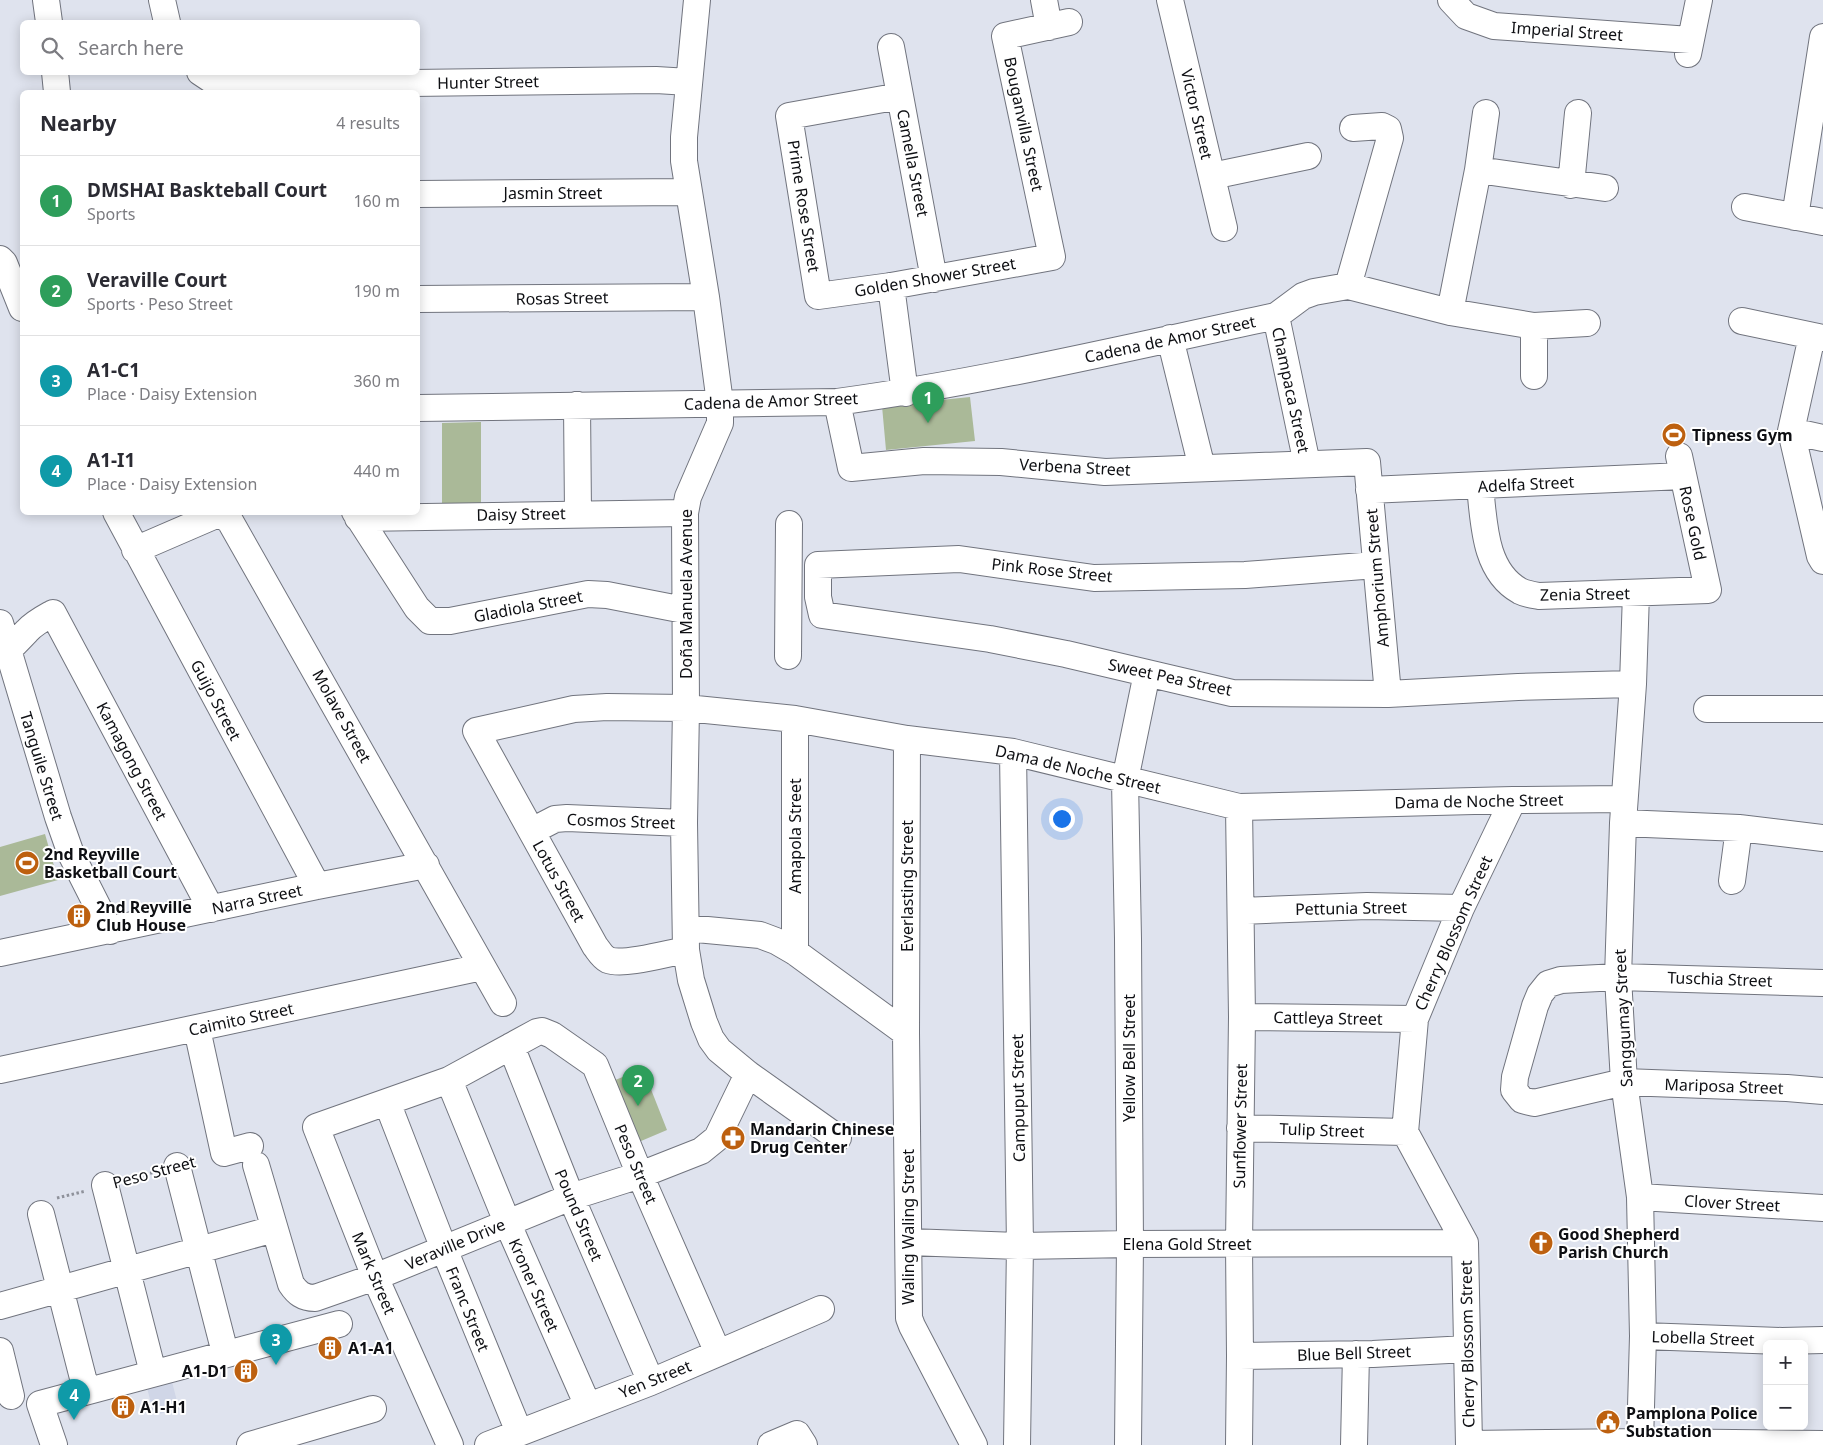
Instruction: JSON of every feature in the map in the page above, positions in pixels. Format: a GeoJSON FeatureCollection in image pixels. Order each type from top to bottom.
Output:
{"type":"FeatureCollection","features":[{"type":"Feature","properties":{"kind":"street"},"geometry":{"type":"LineString","coordinates":[[46,0],[49,20]]}},
{"type":"Feature","properties":{"kind":"street"},"geometry":{"type":"LineString","coordinates":[[162,0],[167,20]]}},
{"type":"Feature","properties":{"kind":"street","name":"Doña Manuela Avenue"},"geometry":{"type":"LineString","coordinates":[[686,939],[684,513],[688,497],[720,423],[720,403],[706,297],[684,161],[684,137],[697,0]]}},
{"type":"Feature","properties":{"kind":"street","name":"Bouganvilla Street"},"geometry":{"type":"LineString","coordinates":[[1044,0],[1059,25],[1005,36],[1052,257]]}},
{"type":"Feature","properties":{"kind":"street","name":"Victor Street"},"geometry":{"type":"LineString","coordinates":[[1170,0],[1224,228]]}},
{"type":"Feature","properties":{"kind":"street","name":"Imperial Street"},"geometry":{"type":"LineString","coordinates":[[1451,0],[1466,16],[1494,26],[1689,47],[1699,0]]}},
{"type":"Feature","properties":{"kind":"street"},"geometry":{"type":"LineString","coordinates":[[1795,217],[1823,37]]}},
{"type":"Feature","properties":{"kind":"street","name":"Camella Street"},"geometry":{"type":"LineString","coordinates":[[892,47],[934,279]]}},
{"type":"Feature","properties":{"kind":"street"},"geometry":{"type":"LineString","coordinates":[[55,75],[57,90]]}},
{"type":"Feature","properties":{"kind":"street","name":"Hunter Street"},"geometry":{"type":"LineString","coordinates":[[204,75],[212,80],[248,85],[598,81],[689,82]]}},
{"type":"Feature","properties":{"kind":"street","name":"Prime Rose Street"},"geometry":{"type":"LineString","coordinates":[[818,296],[789,116],[900,96]]}},
{"type":"Feature","properties":{"kind":"street"},"geometry":{"type":"LineString","coordinates":[[1450,312],[1478,170],[1486,113]]}},
{"type":"Feature","properties":{"kind":"street"},"geometry":{"type":"LineString","coordinates":[[1571,185],[1578,113]]}},
{"type":"Feature","properties":{"kind":"street"},"geometry":{"type":"LineString","coordinates":[[1353,128],[1382,126],[1388,129],[1390,138],[1348,286],[1450,312],[1534,326],[1586,322]]}},
{"type":"Feature","properties":{"kind":"street"},"geometry":{"type":"LineString","coordinates":[[1212,176],[1308,156]]}},
{"type":"Feature","properties":{"kind":"street"},"geometry":{"type":"LineString","coordinates":[[1478,170],[1571,185],[1605,188]]}},
{"type":"Feature","properties":{"kind":"street","name":"Jasmin Street"},"geometry":{"type":"LineString","coordinates":[[420,194],[689,192]]}},
{"type":"Feature","properties":{"kind":"street"},"geometry":{"type":"LineString","coordinates":[[1745,207],[1823,222]]}},
{"type":"Feature","properties":{"kind":"street","name":"Golden Shower Street"},"geometry":{"type":"LineString","coordinates":[[818,296],[934,279],[1052,257]]}},
{"type":"Feature","properties":{"kind":"street"},"geometry":{"type":"LineString","coordinates":[[0,259],[4,263],[20,303]]}},
{"type":"Feature","properties":{"kind":"street"},"geometry":{"type":"LineString","coordinates":[[891,286],[905,393]]}},
{"type":"Feature","properties":{"kind":"street","name":"Cadena de Amor Street"},"geometry":{"type":"LineString","coordinates":[[420,408],[837,402],[905,393],[1276,316],[1302,296],[1348,286]]}},
{"type":"Feature","properties":{"kind":"street","name":"Rosas Street"},"geometry":{"type":"LineString","coordinates":[[420,299],[706,297]]}},
{"type":"Feature","properties":{"kind":"street","name":"Champaca Street"},"geometry":{"type":"LineString","coordinates":[[1276,316],[1307,464]]}},
{"type":"Feature","properties":{"kind":"street"},"geometry":{"type":"LineString","coordinates":[[1742,321],[1817,337],[1791,431],[1820,556],[1823,561]]}},
{"type":"Feature","properties":{"kind":"street"},"geometry":{"type":"LineString","coordinates":[[1534,326],[1534,376]]}},
{"type":"Feature","properties":{"kind":"street"},"geometry":{"type":"LineString","coordinates":[[1170,338],[1202,468]]}},
{"type":"Feature","properties":{"kind":"street","name":"Verbena Street"},"geometry":{"type":"LineString","coordinates":[[837,402],[851,468],[924,461],[1001,462],[1105,472],[1367,462]]}},
{"type":"Feature","properties":{"kind":"street"},"geometry":{"type":"LineString","coordinates":[[577,406],[578,513]]}},
{"type":"Feature","properties":{"kind":"street"},"geometry":{"type":"LineString","coordinates":[[1791,431],[1823,438]]}},
{"type":"Feature","properties":{"kind":"street","name":"Amphorium Street"},"geometry":{"type":"LineString","coordinates":[[1367,462],[1388,694]]}},
{"type":"Feature","properties":{"kind":"street","name":"Adelfa Street"},"geometry":{"type":"LineString","coordinates":[[1369,490],[1480,486],[1681,466]]}},
{"type":"Feature","properties":{"kind":"street","name":"Rose Gold"},"geometry":{"type":"LineString","coordinates":[[1681,466],[1708,590]]}},
{"type":"Feature","properties":{"kind":"street","name":"Zenia Street"},"geometry":{"type":"LineString","coordinates":[[1480,486],[1488,543],[1495,566],[1506,581],[1522,592],[1539,596],[1708,590]]}},
{"type":"Feature","properties":{"kind":"street","name":"Daisy Street"},"geometry":{"type":"LineString","coordinates":[[420,514],[684,513]]}},
{"type":"Feature","properties":{"kind":"street","name":"Guijo Street"},"geometry":{"type":"LineString","coordinates":[[118,515],[317,886]]}},
{"type":"Feature","properties":{"kind":"street","name":"Molave Street"},"geometry":{"type":"LineString","coordinates":[[135,550],[216,515],[222,515],[230,520],[503,1003]]}},
{"type":"Feature","properties":{"kind":"street","name":"Gladiola Street"},"geometry":{"type":"LineString","coordinates":[[356,515],[417,608],[430,621],[450,621],[588,594],[607,595],[684,610]]}},
{"type":"Feature","properties":{"kind":"street"},"geometry":{"type":"LineString","coordinates":[[788,656],[789,524]]}},
{"type":"Feature","properties":{"kind":"street","name":"Pink Rose Street"},"geometry":{"type":"LineString","coordinates":[[818,565],[959,559],[1094,578],[1245,575],[1376,565]]}},
{"type":"Feature","properties":{"kind":"street","name":"Sweet Pea Street"},"geometry":{"type":"LineString","coordinates":[[818,565],[818,597],[822,615],[990,640],[1066,654],[1232,693],[1388,694],[1518,687],[1633,684]]}},
{"type":"Feature","properties":{"kind":"street"},"geometry":{"type":"LineString","coordinates":[[789,593],[818,597]]}},
{"type":"Feature","properties":{"kind":"street","name":"Sanggumay Street"},"geometry":{"type":"LineString","coordinates":[[1636,593],[1633,684],[1624,811],[1618,976],[1624,1082],[1640,1197],[1643,1336],[1640,1442]]}},
{"type":"Feature","properties":{"kind":"street","name":"Kamagong Street"},"geometry":{"type":"LineString","coordinates":[[4,653],[39,621],[53,613],[211,909]]}},
{"type":"Feature","properties":{"kind":"street","name":"Tanguile Street"},"geometry":{"type":"LineString","coordinates":[[0,623],[4,653],[58,817],[68,845],[110,931]]}},
{"type":"Feature","properties":{"kind":"street","name":"Yellow Bell Street"},"geometry":{"type":"LineString","coordinates":[[1128,1445],[1130,1244],[1125,780],[1147,673]]}},
{"type":"Feature","properties":{"kind":"street","name":"Dama de Noche Street"},"geometry":{"type":"LineString","coordinates":[[476,731],[574,709],[607,707],[686,708],[795,719],[907,739],[1013,752],[1239,807],[1513,800],[1624,811],[1823,838]]}},
{"type":"Feature","properties":{"kind":"street"},"geometry":{"type":"LineString","coordinates":[[1707,709],[1823,710]]}},
{"type":"Feature","properties":{"kind":"street","name":"Amapola Street"},"geometry":{"type":"LineString","coordinates":[[795,719],[795,952]]}},
{"type":"Feature","properties":{"kind":"street","name":"Lotus Street"},"geometry":{"type":"LineString","coordinates":[[476,731],[595,946],[603,956],[608,960],[627,961],[686,939]]}},
{"type":"Feature","properties":{"kind":"street","name":"Everlasting Street"},"geometry":{"type":"LineString","coordinates":[[906,1033],[907,739]]}},
{"type":"Feature","properties":{"kind":"street","name":"Campuput Street"},"geometry":{"type":"LineString","coordinates":[[1013,752],[1020,1246],[1017,1445]]}},
{"type":"Feature","properties":{"kind":"street","name":"Cherry Blossom Street"},"geometry":{"type":"LineString","coordinates":[[1469,1445],[1465,1243],[1404,1132],[1415,1019],[1461,908],[1513,800]]}},
{"type":"Feature","properties":{"kind":"street","name":"Sunflower Street"},"geometry":{"type":"LineString","coordinates":[[1239,807],[1242,1017],[1239,1445]]}},
{"type":"Feature","properties":{"kind":"street","name":"Cosmos Street"},"geometry":{"type":"LineString","coordinates":[[532,831],[555,819],[567,818],[684,824]]}},
{"type":"Feature","properties":{"kind":"street"},"geometry":{"type":"LineString","coordinates":[[1732,881],[1739,828]]}},
{"type":"Feature","properties":{"kind":"street","name":"Narra Street"},"geometry":{"type":"LineString","coordinates":[[0,953],[426,865]]}},
{"type":"Feature","properties":{"kind":"street","name":"Pettunia Street"},"geometry":{"type":"LineString","coordinates":[[1241,911],[1367,906],[1461,908]]}},
{"type":"Feature","properties":{"kind":"street"},"geometry":{"type":"LineString","coordinates":[[838,1138],[748,1074],[719,1050],[710,1038],[691,980],[686,939],[760,935],[776,940],[906,1033]]}},
{"type":"Feature","properties":{"kind":"street","name":"Caimito Street"},"geometry":{"type":"LineString","coordinates":[[0,1070],[482,967]]}},
{"type":"Feature","properties":{"kind":"street","name":"Tuschia Street"},"geometry":{"type":"LineString","coordinates":[[1624,1082],[1534,1102],[1522,1100],[1514,1090],[1515,1077],[1535,1006],[1540,994],[1548,984],[1561,980],[1618,976],[1823,983]]}},
{"type":"Feature","properties":{"kind":"street","name":"Cattleya Street"},"geometry":{"type":"LineString","coordinates":[[1242,1017],[1415,1019]]}},
{"type":"Feature","properties":{"kind":"street","name":"Veraville Drive"},"geometry":{"type":"LineString","coordinates":[[197,1029],[224,1153],[253,1156],[291,1284],[295,1291],[308,1298],[315,1298],[375,1277],[570,1197],[640,1175],[701,1151],[717,1138],[748,1074]]}},
{"type":"Feature","properties":{"kind":"street","name":"Peso Street"},"geometry":{"type":"LineString","coordinates":[[316,1127],[449,1080],[531,1035],[542,1031],[552,1034],[591,1061],[598,1071],[640,1175],[718,1353]]}},
{"type":"Feature","properties":{"kind":"street","name":"Waling Waling Street"},"geometry":{"type":"LineString","coordinates":[[906,1033],[909,1318],[974,1445]]}},
{"type":"Feature","properties":{"kind":"street","name":"Pound Street"},"geometry":{"type":"LineString","coordinates":[[511,1046],[570,1197],[651,1382]]}},
{"type":"Feature","properties":{"kind":"street","name":"Kroner Street"},"geometry":{"type":"LineString","coordinates":[[449,1080],[507,1222],[588,1406]]}},
{"type":"Feature","properties":{"kind":"street","name":"Mariposa Street"},"geometry":{"type":"LineString","coordinates":[[1624,1082],[1823,1091]]}},
{"type":"Feature","properties":{"kind":"street","name":"Franc Street"},"geometry":{"type":"LineString","coordinates":[[387,1102],[519,1432]]}},
{"type":"Feature","properties":{"kind":"street","name":"Mark Street"},"geometry":{"type":"LineString","coordinates":[[316,1127],[375,1277],[450,1445]]}},
{"type":"Feature","properties":{"kind":"street","name":"Tulip Street"},"geometry":{"type":"LineString","coordinates":[[1240,1128],[1404,1132]]}},
{"type":"Feature","properties":{"kind":"street"},"geometry":{"type":"LineString","coordinates":[[177,1166],[222,1341]]}},
{"type":"Feature","properties":{"kind":"street"},"geometry":{"type":"LineString","coordinates":[[105,1186],[150,1360]]}},
{"type":"Feature","properties":{"kind":"street","name":"Clover Street"},"geometry":{"type":"LineString","coordinates":[[1640,1197],[1823,1208]]}},
{"type":"Feature","properties":{"kind":"street"},"geometry":{"type":"LineString","coordinates":[[49,1206],[60,1290],[82,1378]]}},
{"type":"Feature","properties":{"kind":"street"},"geometry":{"type":"LineString","coordinates":[[0,1306],[274,1229]]}},
{"type":"Feature","properties":{"kind":"street","name":"Elena Gold Street"},"geometry":{"type":"LineString","coordinates":[[909,1242],[1020,1246],[1465,1243]]}},
{"type":"Feature","properties":{"kind":"street","name":"Yen Street"},"geometry":{"type":"LineString","coordinates":[[488,1445],[651,1382],[821,1309]]}},
{"type":"Feature","properties":{"kind":"street"},"geometry":{"type":"LineString","coordinates":[[54,1445],[40,1404],[339,1324]]}},
{"type":"Feature","properties":{"kind":"street","name":"Lobella Street"},"geometry":{"type":"LineString","coordinates":[[1643,1336],[1782,1341],[1823,1340]]}},
{"type":"Feature","properties":{"kind":"street","name":"Blue Bell Street"},"geometry":{"type":"LineString","coordinates":[[1240,1356],[1356,1354],[1467,1349]]}},
{"type":"Feature","properties":{"kind":"street"},"geometry":{"type":"LineString","coordinates":[[0,1351],[11,1396]]}},
{"type":"Feature","properties":{"kind":"street"},"geometry":{"type":"LineString","coordinates":[[1354,1445],[1356,1354]]}},
{"type":"Feature","properties":{"kind":"street"},"geometry":{"type":"LineString","coordinates":[[250,1445],[323,1435],[373,1409]]}},
{"type":"Feature","properties":{"kind":"street"},"geometry":{"type":"LineString","coordinates":[[771,1445],[797,1434],[804,1445]]}},
{"type":"Feature","properties":{"kind":"street"},"geometry":{"type":"LineString","coordinates":[[1469,1445],[1640,1442],[1823,1444]]}},
{"type":"Feature","properties":{"kind":"path","name":"Peso Street"},"geometry":{"type":"LineString","coordinates":[[49,1206],[105,1186],[177,1166]]}},
{"type":"Feature","properties":{"kind":"shaded area"},"geometry":{"type":"Polygon","coordinates":[[[170,1374],[179,1409],[154,1415],[145,1380],[170,1374]]]}},
{"type":"Feature","properties":{"kind":"green space"},"geometry":{"type":"Polygon","coordinates":[[[970,397],[975,441],[886,450],[882,406],[970,397]]]}},
{"type":"Feature","properties":{"kind":"green space"},"geometry":{"type":"Polygon","coordinates":[[[481,422],[481,503],[442,503],[442,423],[481,422]]]}},
{"type":"Feature","properties":{"kind":"green space","name":"2nd Reyville Basketball Court"},"geometry":{"type":"Polygon","coordinates":[[[45,834],[58,880],[0,896],[0,847],[45,834]]]}},
{"type":"Feature","properties":{"kind":"green space"},"geometry":{"type":"Polygon","coordinates":[[[643,1069],[667,1130],[634,1144],[610,1082],[643,1069]]]}},
{"type":"Feature","properties":{"kind":"place","name":"DMSHAI Baskteball Court"},"geometry":{"type":"Point","coordinates":[928,423]}},
{"type":"Feature","properties":{"kind":"place","name":"Tipness Gym"},"geometry":{"type":"Point","coordinates":[1674,435]}},
{"type":"Feature","properties":{"kind":"place","name":"2nd Reyville Basketball Court"},"geometry":{"type":"Point","coordinates":[27,863]}},
{"type":"Feature","properties":{"kind":"place","name":"2nd Reyville Club House"},"geometry":{"type":"Point","coordinates":[79,916]}},
{"type":"Feature","properties":{"kind":"place","name":"Veraville Court"},"geometry":{"type":"Point","coordinates":[638,1106]}},
{"type":"Feature","properties":{"kind":"place","name":"Mandarin Chinese Drug Center"},"geometry":{"type":"Point","coordinates":[733,1138]}},
{"type":"Feature","properties":{"kind":"place","name":"Good Shepherd Parish Church"},"geometry":{"type":"Point","coordinates":[1541,1243]}},
{"type":"Feature","properties":{"kind":"place","name":"A1-A1"},"geometry":{"type":"Point","coordinates":[330,1348]}},
{"type":"Feature","properties":{"kind":"place","name":"A1-C1"},"geometry":{"type":"Point","coordinates":[276,1365]}},
{"type":"Feature","properties":{"kind":"place","name":"A1-D1"},"geometry":{"type":"Point","coordinates":[246,1371]}},
{"type":"Feature","properties":{"kind":"place","name":"A1-H1"},"geometry":{"type":"Point","coordinates":[123,1407]}},
{"type":"Feature","properties":{"kind":"place","name":"A1-I1"},"geometry":{"type":"Point","coordinates":[74,1420]}},
{"type":"Feature","properties":{"kind":"place","name":"Pamplona Police Substation"},"geometry":{"type":"Point","coordinates":[1608,1422]}}]}
